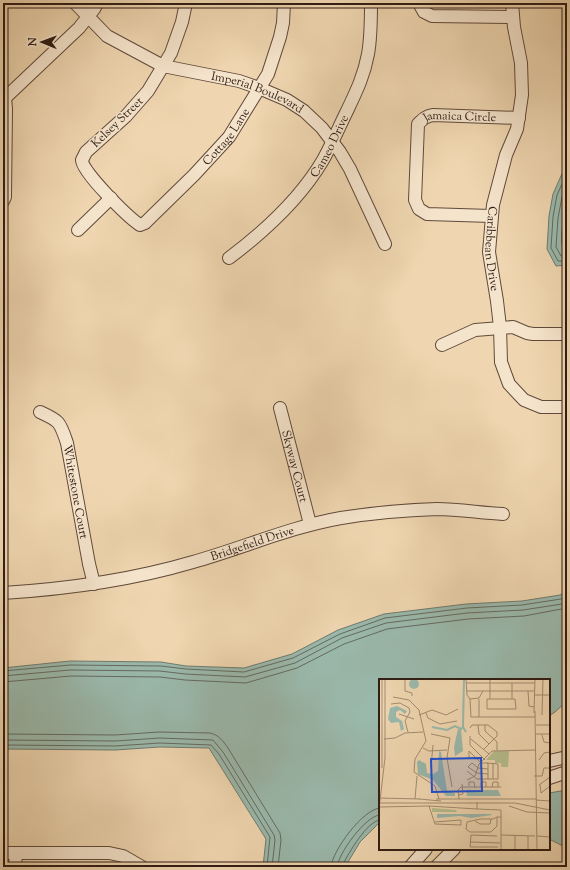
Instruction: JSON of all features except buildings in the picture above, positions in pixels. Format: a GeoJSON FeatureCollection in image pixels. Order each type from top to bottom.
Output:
{"type":"FeatureCollection","features":[{"type":"Feature","properties":{"kind":"street","name":"Imperial Boulevard"},"geometry":{"type":"LineString","coordinates":[[75,3],[107,36],[162,66],[239,81],[287,100],[304,111],[333,141],[350,169],[385,244]]}},
{"type":"Feature","properties":{"kind":"street"},"geometry":{"type":"LineString","coordinates":[[3,201],[6,197],[4,96],[79,28],[97,3]]}},
{"type":"Feature","properties":{"kind":"street","name":"Kelsey Street"},"geometry":{"type":"LineString","coordinates":[[140,224],[133,221],[84,168],[82,163],[83,156],[136,106],[157,78],[162,66],[171,53],[182,22],[186,3]]}},
{"type":"Feature","properties":{"kind":"street","name":"Cottage Lane"},"geometry":{"type":"LineString","coordinates":[[140,224],[145,223],[156,213],[229,137],[268,74],[276,52],[283,23],[284,3]]}},
{"type":"Feature","properties":{"kind":"street","name":"Cameo Drive"},"geometry":{"type":"LineString","coordinates":[[229,258],[278,217],[322,161],[359,88],[364,72],[370,43],[371,3]]}},
{"type":"Feature","properties":{"kind":"street"},"geometry":{"type":"LineString","coordinates":[[419,3],[424,12],[432,16],[513,17]]}},
{"type":"Feature","properties":{"kind":"street","name":"Caribbean Drive"},"geometry":{"type":"LineString","coordinates":[[512,3],[522,80],[522,95],[517,129],[506,155],[491,216],[489,252],[500,328],[500,362],[508,384],[524,400],[542,407],[567,407]]}},
{"type":"Feature","properties":{"kind":"street","name":"Jamaica Circle"},"geometry":{"type":"LineString","coordinates":[[491,216],[427,214],[419,209],[415,200],[418,124],[423,119],[433,115],[519,118]]}},
{"type":"Feature","properties":{"kind":"street"},"geometry":{"type":"LineString","coordinates":[[78,230],[111,198]]}},
{"type":"Feature","properties":{"kind":"street"},"geometry":{"type":"LineString","coordinates":[[442,345],[475,330],[513,327],[528,333],[567,334]]}},
{"type":"Feature","properties":{"kind":"street","name":"Skyway Court"},"geometry":{"type":"LineString","coordinates":[[280,408],[310,524]]}},
{"type":"Feature","properties":{"kind":"street","name":"Whitestone Court"},"geometry":{"type":"LineString","coordinates":[[40,412],[55,419],[62,428],[67,443],[94,584]]}},
{"type":"Feature","properties":{"kind":"street","name":"Bridgefield Drive"},"geometry":{"type":"LineString","coordinates":[[3,592],[50,590],[94,584],[166,570],[310,524],[367,514],[438,509],[503,514]]}},
{"type":"Feature","properties":{"kind":"street"},"geometry":{"type":"LineString","coordinates":[[550,761],[567,757]]}},
{"type":"Feature","properties":{"kind":"street"},"geometry":{"type":"LineString","coordinates":[[550,778],[567,772]]}},
{"type":"Feature","properties":{"kind":"street"},"geometry":{"type":"LineString","coordinates":[[410,867],[425,850]]}},
{"type":"Feature","properties":{"kind":"street"},"geometry":{"type":"LineString","coordinates":[[436,867],[453,850]]}},
{"type":"Feature","properties":{"kind":"street"},"geometry":{"type":"LineString","coordinates":[[3,853],[109,853],[123,856],[142,867]]}},
{"type":"Feature","properties":{"kind":"street"},"geometry":{"type":"LineString","coordinates":[[15,867],[16,853]]}},
{"type":"Feature","properties":{"kind":"water"},"geometry":{"type":"Polygon","coordinates":[[[567,160],[567,265],[556,266],[547,249],[549,216],[553,194],[567,160]]]}},
{"type":"Feature","properties":{"kind":"water"},"geometry":{"type":"Polygon","coordinates":[[[567,591],[567,701],[550,715],[550,679],[379,679],[379,823],[360,842],[345,867],[263,867],[266,839],[209,748],[160,747],[115,750],[3,749],[3,668],[70,661],[161,662],[186,666],[244,668],[292,654],[338,630],[384,614],[466,604],[522,601],[560,595],[567,591]]]}},
{"type":"Feature","properties":{"kind":"water"},"geometry":{"type":"Polygon","coordinates":[[[567,790],[567,848],[550,840],[550,793],[567,790]]]}}]}
